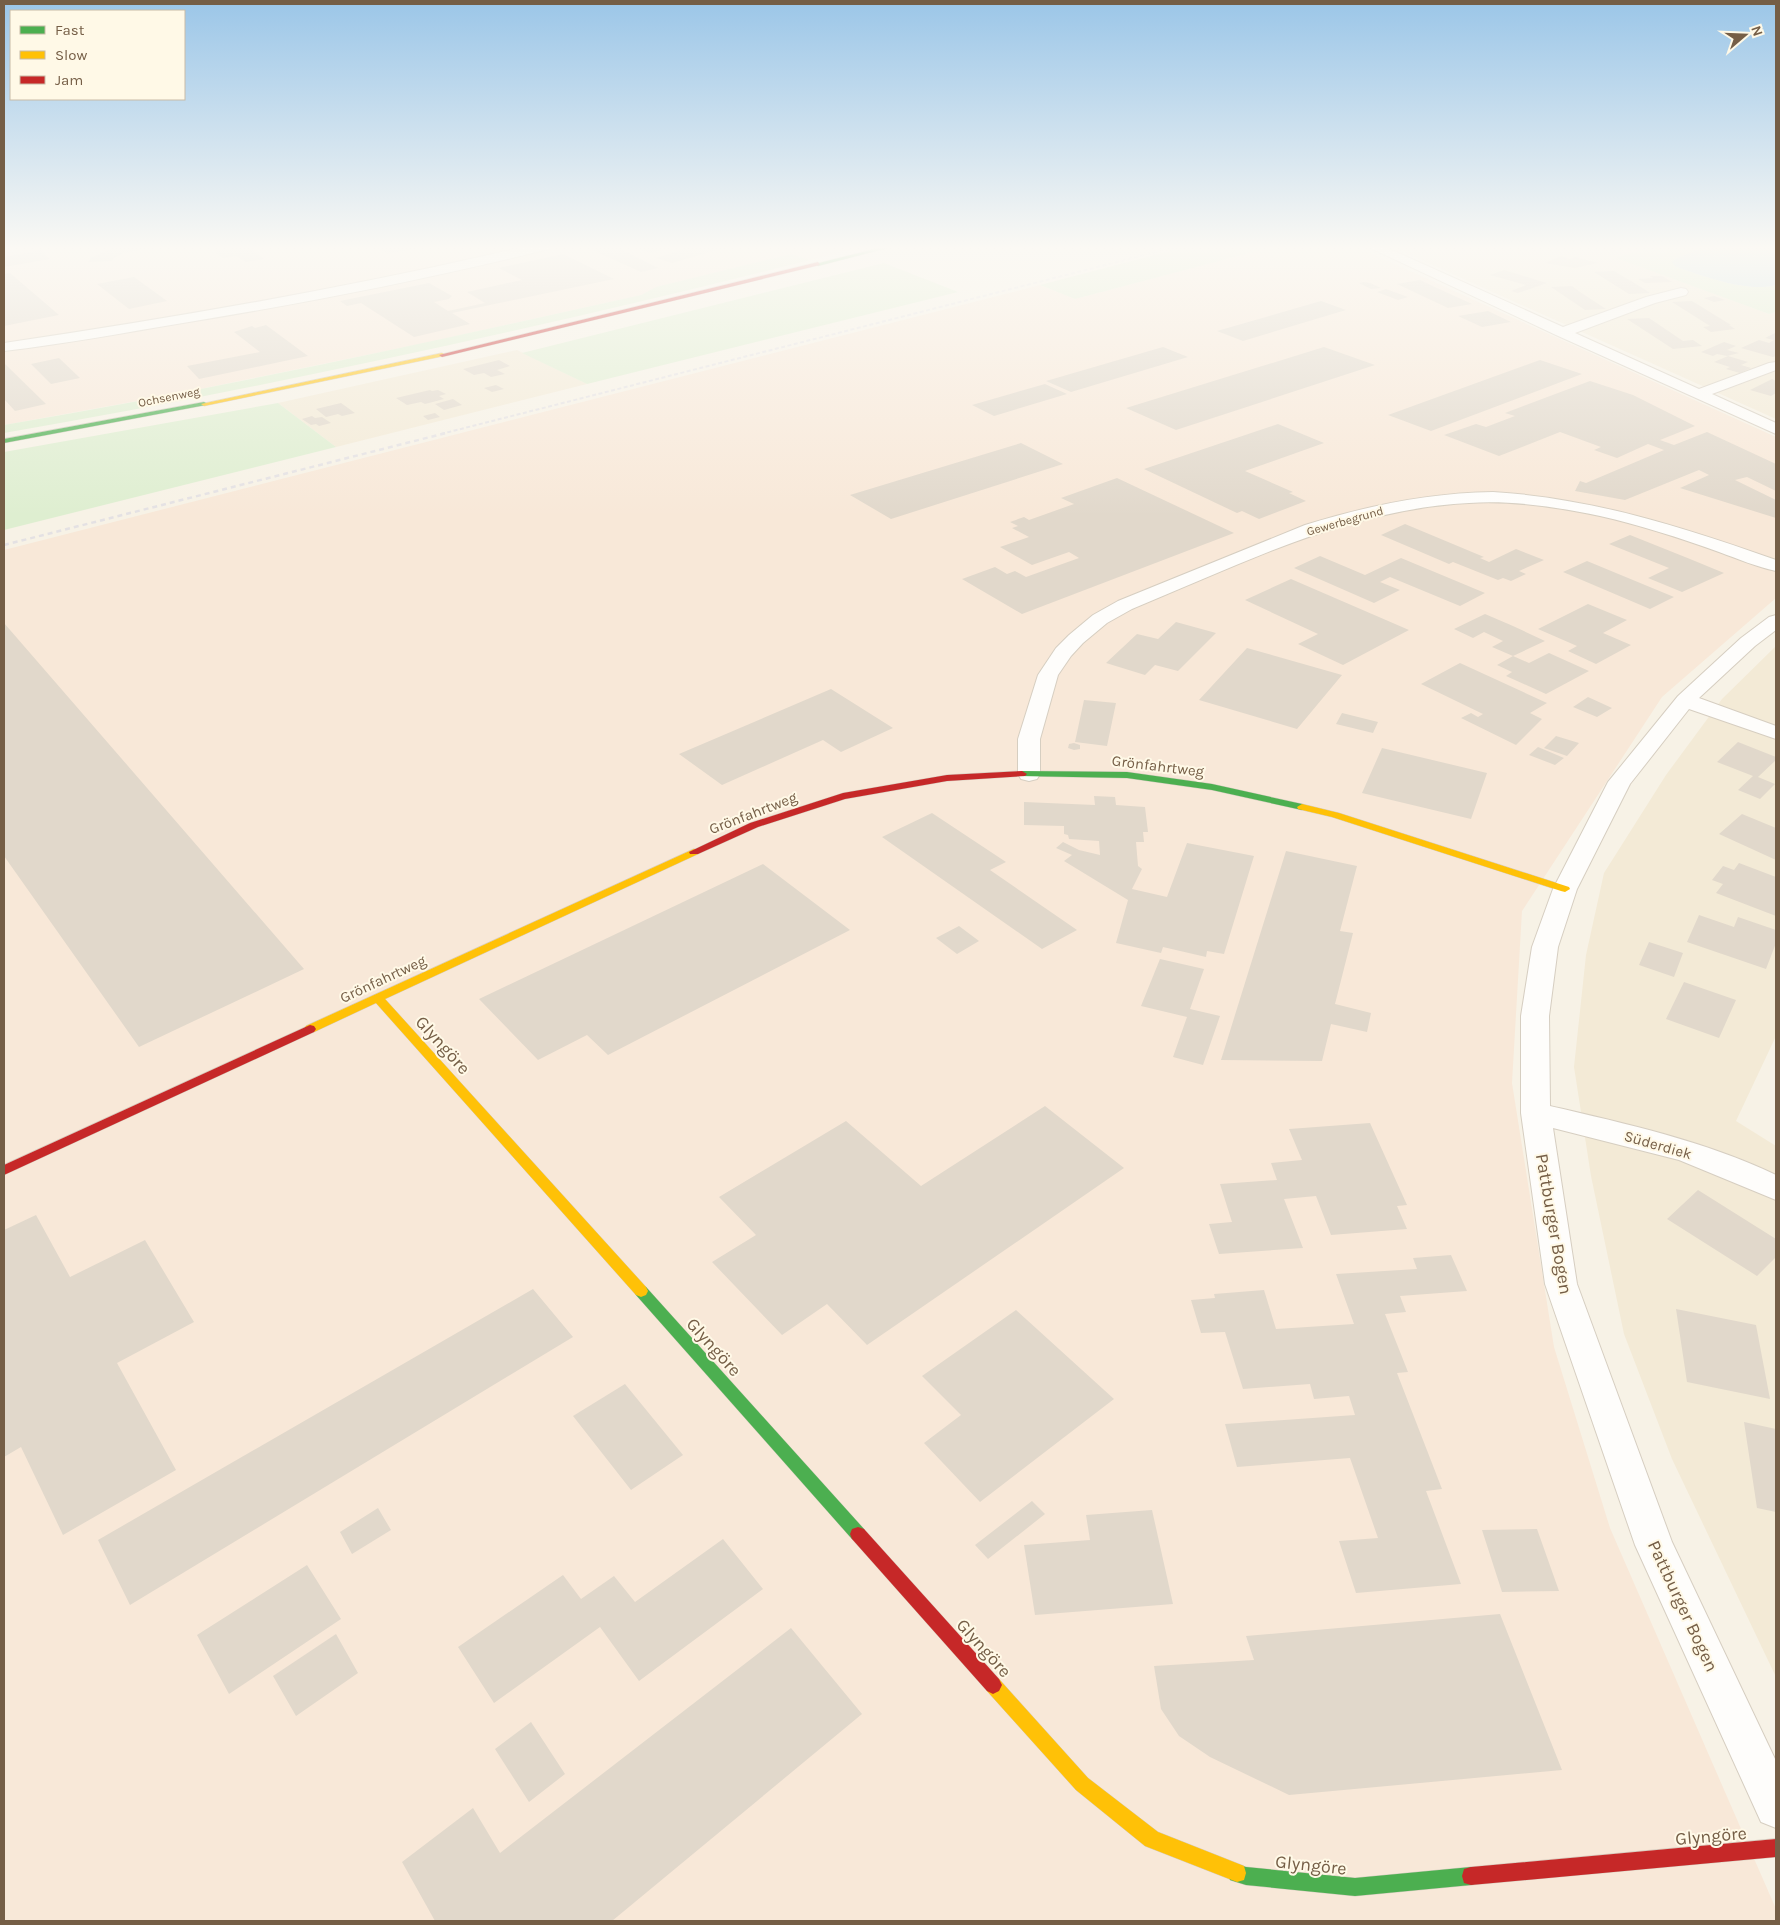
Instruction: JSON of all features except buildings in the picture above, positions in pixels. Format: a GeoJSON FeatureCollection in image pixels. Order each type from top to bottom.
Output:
{"type":"FeatureCollection","features":[{"type":"Feature","properties":{"kind":"street"},"geometry":{"type":"LineString","coordinates":[[4,347],[71,336]]}},
{"type":"Feature","properties":{"kind":"street","name":"Ochsenweg"},"geometry":{"type":"LineString","coordinates":[[4,441],[119,421],[357,374],[526,336]]}},
{"type":"Feature","properties":{"kind":"street"},"geometry":{"type":"LineString","coordinates":[[1570,336],[1776,428]]}},
{"type":"Feature","properties":{"kind":"street"},"geometry":{"type":"LineString","coordinates":[[1699,394],[1774,366]]}},
{"type":"Feature","properties":{"kind":"street","name":"Gewerbegrund"},"geometry":{"type":"LineString","coordinates":[[1029,774],[1028,740],[1048,675],[1063,652],[1100,619],[1124,604],[1338,520],[1425,502],[1484,497],[1521,498],[1586,508],[1644,523],[1712,543],[1776,566]]}},
{"type":"Feature","properties":{"kind":"street","name":"Pattburger Bogen"},"geometry":{"type":"LineString","coordinates":[[1776,621],[1748,642],[1685,700],[1620,782],[1565,889],[1545,947],[1535,1016],[1536,1113],[1561,1284],[1654,1545],[1776,1807]]}},
{"type":"Feature","properties":{"kind":"street"},"geometry":{"type":"LineString","coordinates":[[1685,700],[1776,733]]}},
{"type":"Feature","properties":{"kind":"street","name":"Grönfahrtweg"},"geometry":{"type":"LineString","coordinates":[[4,1170],[754,825],[843,796],[947,778],[1029,774],[1127,775],[1212,787],[1335,815],[1565,889]]}},
{"type":"Feature","properties":{"kind":"street","name":"Glyngöre"},"geometry":{"type":"LineString","coordinates":[[378,998],[1082,1784],[1152,1839],[1246,1876],[1355,1887],[1776,1848]]}},
{"type":"Feature","properties":{"kind":"street","name":"Süderdiek"},"geometry":{"type":"LineString","coordinates":[[1536,1113],[1670,1146],[1761,1180],[1776,1188]]}},
{"type":"Feature","properties":{"kind":"shaded area"},"geometry":{"type":"Polygon","coordinates":[[[4,336],[457,336],[181,393],[4,425],[4,336]]]}},
{"type":"Feature","properties":{"kind":"shaded area"},"geometry":{"type":"Polygon","coordinates":[[[841,336],[1553,336],[1776,437],[1776,598],[1662,697],[1522,911],[1512,1083],[1554,1347],[1610,1528],[1776,1909],[1776,1921],[4,1921],[4,550],[841,336]]]}},
{"type":"Feature","properties":{"kind":"shaded area"},"geometry":{"type":"Polygon","coordinates":[[[1590,336],[1776,336],[1776,419],[1590,336]]]}},
{"type":"Feature","properties":{"kind":"shaded area"},"geometry":{"type":"Polygon","coordinates":[[[517,350],[587,384],[336,447],[278,403],[517,350]]]}},
{"type":"Feature","properties":{"kind":"shaded area"},"geometry":{"type":"Polygon","coordinates":[[[1776,646],[1776,1036],[1736,1121],[1776,1146],[1776,1677],[1672,1459],[1624,1334],[1591,1176],[1574,1067],[1586,955],[1604,873],[1666,775],[1722,699],[1776,646]]]}},
{"type":"Feature","properties":{"kind":"green space"},"geometry":{"type":"Polygon","coordinates":[[[455,336],[491,336],[207,396],[4,433],[4,425],[164,396],[455,336]]]}},
{"type":"Feature","properties":{"kind":"green space"},"geometry":{"type":"Polygon","coordinates":[[[591,336],[781,336],[587,384],[522,353],[591,336]]]}},
{"type":"Feature","properties":{"kind":"green space"},"geometry":{"type":"Polygon","coordinates":[[[278,403],[336,447],[4,530],[4,452],[278,403]]]}},
{"type":"Feature","properties":{"kind":"railway"},"geometry":{"type":"LineString","coordinates":[[441,434],[827,336]]}},
{"type":"Feature","properties":{"kind":"railway"},"geometry":{"type":"LineString","coordinates":[[4,545],[446,433]]}},
{"type":"Feature","properties":{"kind":"traffic: fast"},"geometry":{"type":"LineString","coordinates":[[4,441],[204,404]]}},
{"type":"Feature","properties":{"kind":"traffic: fast"},"geometry":{"type":"LineString","coordinates":[[1022,774],[1127,775],[1212,787],[1302,807]]}},
{"type":"Feature","properties":{"kind":"traffic: fast"},"geometry":{"type":"LineString","coordinates":[[641,1291],[858,1534]]}},
{"type":"Feature","properties":{"kind":"traffic: fast"},"geometry":{"type":"LineString","coordinates":[[1237,1873],[1246,1876],[1355,1887],[1471,1876]]}},
{"type":"Feature","properties":{"kind":"traffic: slow"},"geometry":{"type":"LineString","coordinates":[[204,404],[442,355]]}},
{"type":"Feature","properties":{"kind":"traffic: slow"},"geometry":{"type":"LineString","coordinates":[[1302,807],[1335,815],[1565,889]]}},
{"type":"Feature","properties":{"kind":"traffic: slow"},"geometry":{"type":"LineString","coordinates":[[310,1029],[694,852]]}},
{"type":"Feature","properties":{"kind":"traffic: slow"},"geometry":{"type":"LineString","coordinates":[[378,998],[641,1291]]}},
{"type":"Feature","properties":{"kind":"traffic: slow"},"geometry":{"type":"LineString","coordinates":[[993,1685],[1082,1784],[1152,1839],[1237,1873]]}},
{"type":"Feature","properties":{"kind":"traffic: jam"},"geometry":{"type":"LineString","coordinates":[[442,355],[521,336]]}},
{"type":"Feature","properties":{"kind":"traffic: jam"},"geometry":{"type":"LineString","coordinates":[[694,852],[754,825],[843,796],[947,778],[1022,774]]}},
{"type":"Feature","properties":{"kind":"traffic: jam"},"geometry":{"type":"LineString","coordinates":[[4,1170],[310,1029]]}},
{"type":"Feature","properties":{"kind":"traffic: jam"},"geometry":{"type":"LineString","coordinates":[[858,1534],[993,1685]]}},
{"type":"Feature","properties":{"kind":"traffic: jam"},"geometry":{"type":"LineString","coordinates":[[1471,1876],[1776,1848]]}}]}
